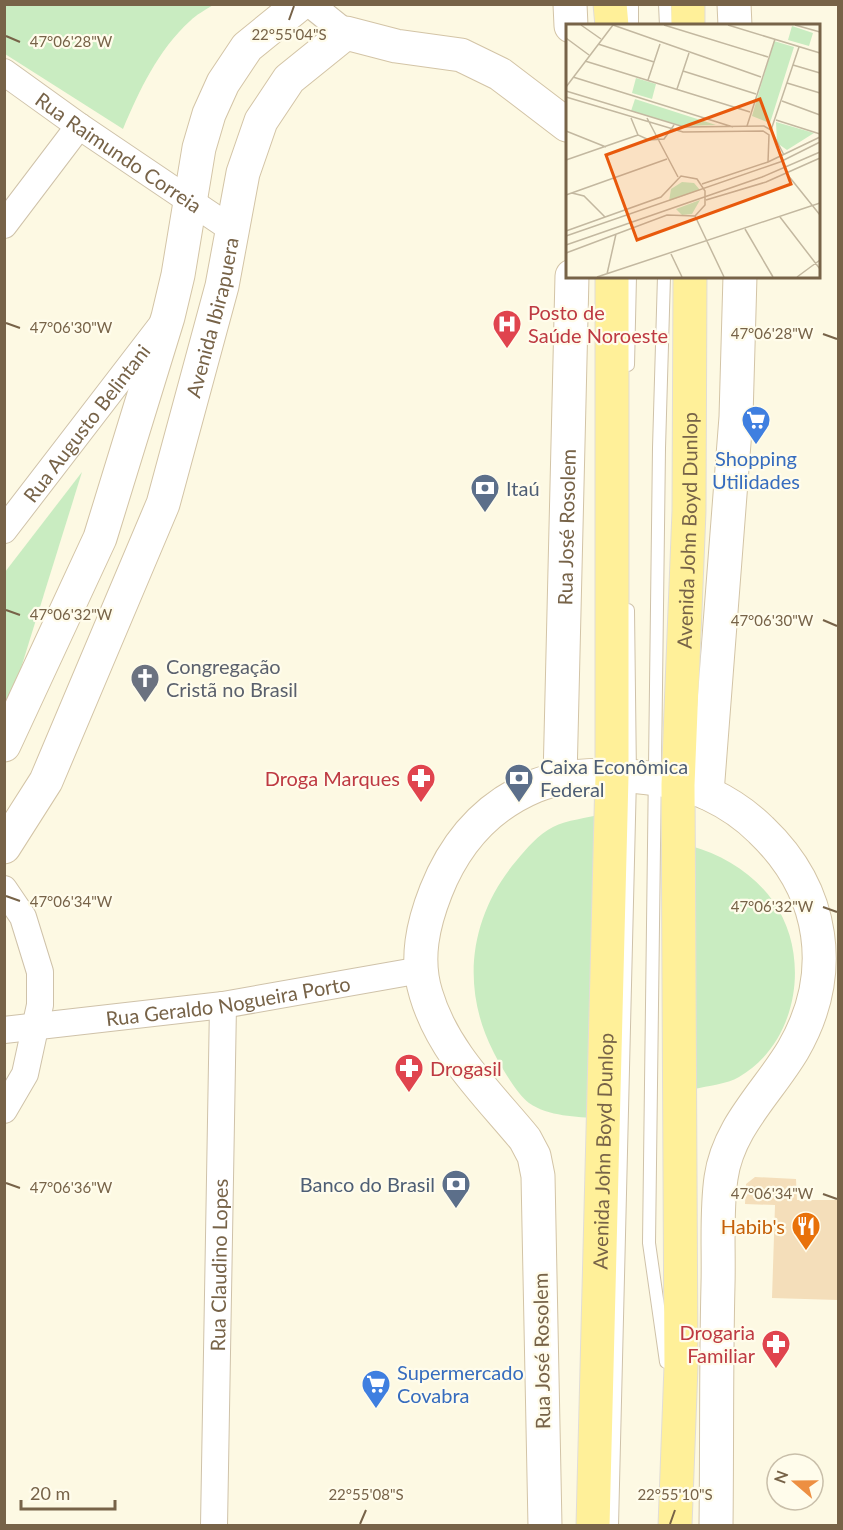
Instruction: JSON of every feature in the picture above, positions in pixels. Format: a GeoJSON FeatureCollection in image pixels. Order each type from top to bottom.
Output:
{"type":"FeatureCollection","features":[{"type":"Feature","properties":{"kind":"main road"},"geometry":{"type":"LineString","coordinates":[[610,4],[612,24]]}},
{"type":"Feature","properties":{"kind":"main road"},"geometry":{"type":"LineString","coordinates":[[688,4],[688,24]]}},
{"type":"Feature","properties":{"kind":"main road","name":"Avenida John Boyd Dunlop"},"geometry":{"type":"LineString","coordinates":[[612,278],[656,782],[681,1366],[675,1526]]}},
{"type":"Feature","properties":{"kind":"main road","name":"Avenida John Boyd Dunlop"},"geometry":{"type":"LineString","coordinates":[[592,1526],[656,782],[689,510],[690,278]]}},
{"type":"Feature","properties":{"kind":"street"},"geometry":{"type":"LineString","coordinates":[[4,745],[100,538],[168,317],[178,275],[199,148],[209,114],[223,83],[247,47],[300,4]]}},
{"type":"Feature","properties":{"kind":"street"},"geometry":{"type":"LineString","coordinates":[[310,4],[346,33],[396,46],[461,55],[500,74],[566,124]]}},
{"type":"Feature","properties":{"kind":"street"},"geometry":{"type":"LineString","coordinates":[[570,4],[571,24]]}},
{"type":"Feature","properties":{"kind":"street"},"geometry":{"type":"LineString","coordinates":[[734,4],[735,24]]}},
{"type":"Feature","properties":{"kind":"street","name":"Avenida Ibirapuera"},"geometry":{"type":"LineString","coordinates":[[4,847],[46,780],[163,504],[222,286],[243,173],[261,121],[289,79],[346,33]]}},
{"type":"Feature","properties":{"kind":"street","name":"Rua Raimundo Correia"},"geometry":{"type":"LineString","coordinates":[[4,72],[79,126],[233,230]]}},
{"type":"Feature","properties":{"kind":"street"},"geometry":{"type":"LineString","coordinates":[[4,225],[79,126]]}},
{"type":"Feature","properties":{"kind":"street","name":"Rua José Rosolem"},"geometry":{"type":"LineString","coordinates":[[560,779],[572,278]]}},
{"type":"Feature","properties":{"kind":"street"},"geometry":{"type":"LineString","coordinates":[[656,782],[736,417],[740,278]]}},
{"type":"Feature","properties":{"kind":"street","name":"Rua Augusto Belintani"},"geometry":{"type":"LineString","coordinates":[[4,530],[168,317]]}},
{"type":"Feature","properties":{"kind":"street"},"geometry":{"type":"LineString","coordinates":[[421,970],[422,937],[427,914],[448,861],[479,822],[536,786],[560,779],[656,782],[757,827],[795,871],[807,892],[814,913],[828,939],[813,1001],[805,1026],[794,1048],[736,1132],[724,1161],[720,1183],[716,1526]]}},
{"type":"Feature","properties":{"kind":"street"},"geometry":{"type":"LineString","coordinates":[[4,889],[23,917],[40,972],[40,1005],[25,1074],[4,1110]]}},
{"type":"Feature","properties":{"kind":"street","name":"Rua José Rosolem"},"geometry":{"type":"LineString","coordinates":[[421,970],[425,992],[452,1050],[525,1139],[534,1156],[538,1176],[545,1526]]}},
{"type":"Feature","properties":{"kind":"street","name":"Rua Geraldo Nogueira Porto"},"geometry":{"type":"LineString","coordinates":[[4,1030],[224,1005],[421,970]]}},
{"type":"Feature","properties":{"kind":"street","name":"Rua Claudino Lopes"},"geometry":{"type":"LineString","coordinates":[[214,1526],[224,1005]]}},
{"type":"Feature","properties":{"kind":"lane"},"geometry":{"type":"LineString","coordinates":[[632,4],[632,24]]}},
{"type":"Feature","properties":{"kind":"lane"},"geometry":{"type":"LineString","coordinates":[[665,4],[666,24]]}},
{"type":"Feature","properties":{"kind":"lane"},"geometry":{"type":"LineString","coordinates":[[628,383],[630,278]]}},
{"type":"Feature","properties":{"kind":"lane"},"geometry":{"type":"LineString","coordinates":[[664,278],[659,448],[649,1243],[666,1372]]}},
{"type":"Feature","properties":{"kind":"lane"},"geometry":{"type":"LineString","coordinates":[[612,1526],[656,782],[628,598]]}},
{"type":"Feature","properties":{"kind":"lane"},"geometry":{"type":"LineString","coordinates":[[664,1526],[665,1467]]}},
{"type":"Feature","properties":{"kind":"green space"},"geometry":{"type":"Polygon","coordinates":[[[4,5],[213,5],[192,19],[168,45],[143,86],[123,129],[5,54],[4,5]]]}},
{"type":"Feature","properties":{"kind":"green space"},"geometry":{"type":"Polygon","coordinates":[[[82,472],[7,713],[5,719],[5,572],[82,472]]]}},
{"type":"Feature","properties":{"kind":"green space"},"geometry":{"type":"Polygon","coordinates":[[[602,814],[599,1119],[545,1111],[524,1099],[493,1051],[476,1001],[474,977],[475,952],[480,927],[501,881],[517,860],[538,838],[553,827],[602,814]]]}},
{"type":"Feature","properties":{"kind":"green space"},"geometry":{"type":"Polygon","coordinates":[[[691,846],[714,854],[737,866],[765,891],[785,923],[792,947],[795,972],[793,997],[786,1021],[775,1043],[759,1062],[739,1077],[694,1089],[691,846]]]}},
{"type":"Feature","properties":{"kind":"building","name":"Habib's"},"geometry":{"type":"Polygon","coordinates":[[[755,1177],[796,1179],[797,1200],[838,1200],[838,1300],[772,1298],[775,1205],[745,1204],[746,1184],[755,1177]]]}},
{"type":"Feature","properties":{"kind":"place","name":"Posto de Saúde Noroeste"},"geometry":{"type":"Point","coordinates":[507,350]}},
{"type":"Feature","properties":{"kind":"place","name":"Shopping Utilidades"},"geometry":{"type":"Point","coordinates":[756,446]}},
{"type":"Feature","properties":{"kind":"place","name":"Itaú"},"geometry":{"type":"Point","coordinates":[485,514]}},
{"type":"Feature","properties":{"kind":"place","name":"Congregação Cristã no Brasil"},"geometry":{"type":"Point","coordinates":[145,704]}},
{"type":"Feature","properties":{"kind":"place","name":"Droga Marques"},"geometry":{"type":"Point","coordinates":[421,804]}},
{"type":"Feature","properties":{"kind":"place","name":"Caixa Econômica Federal"},"geometry":{"type":"Point","coordinates":[519,804]}},
{"type":"Feature","properties":{"kind":"place","name":"Drogasil"},"geometry":{"type":"Point","coordinates":[409,1094]}},
{"type":"Feature","properties":{"kind":"place","name":"Banco do Brasil"},"geometry":{"type":"Point","coordinates":[456,1210]}},
{"type":"Feature","properties":{"kind":"place","name":"Habib's"},"geometry":{"type":"Point","coordinates":[806,1252]}},
{"type":"Feature","properties":{"kind":"place","name":"Drogaria Familiar"},"geometry":{"type":"Point","coordinates":[776,1370]}},
{"type":"Feature","properties":{"kind":"place","name":"Supermercado Covabra"},"geometry":{"type":"Point","coordinates":[376,1410]}}]}
